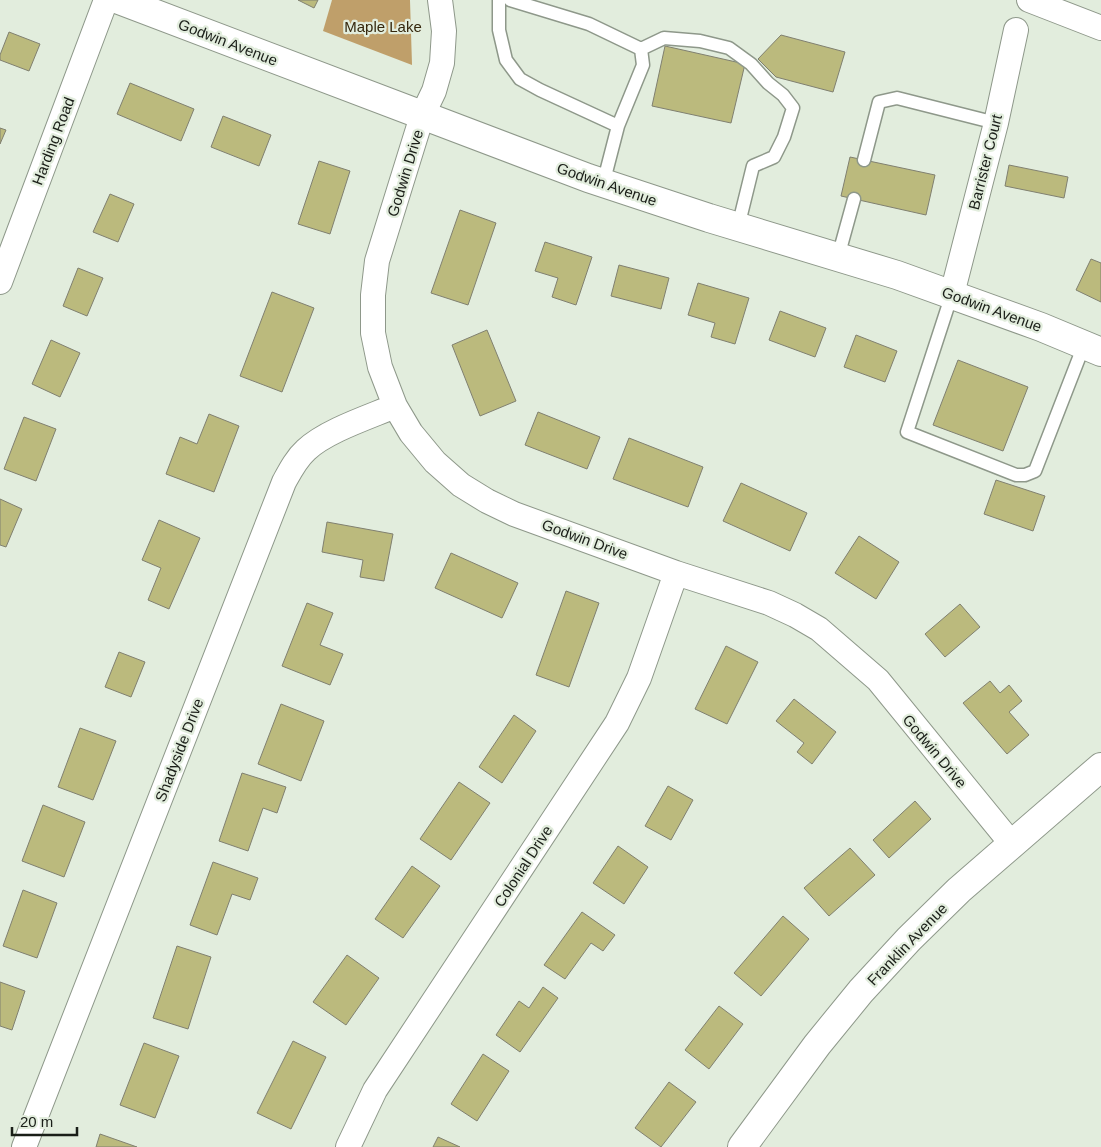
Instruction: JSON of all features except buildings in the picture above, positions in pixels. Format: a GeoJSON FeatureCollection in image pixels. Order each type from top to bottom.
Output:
{"type":"FeatureCollection","features":[{"type":"Feature","properties":{"kind":"main road","name":"Godwin Avenue"},"geometry":{"type":"LineString","coordinates":[[118,0],[603,184],[897,275],[1041,326],[1092,348]]}},
{"type":"Feature","properties":{"kind":"main road","name":"Franklin Avenue"},"geometry":{"type":"LineString","coordinates":[[742,1147],[817,1045],[861,991],[909,939],[1011,843],[1101,767]]}},
{"type":"Feature","properties":{"kind":"street","name":"Harding Road"},"geometry":{"type":"LineString","coordinates":[[0,281],[106,0]]}},
{"type":"Feature","properties":{"kind":"street","name":"Godwin Drive"},"geometry":{"type":"LineString","coordinates":[[440,0],[444,31],[442,63],[434,92],[422,116],[378,261],[372,295],[374,333],[380,367],[395,406],[410,433],[435,462],[461,485],[487,501],[514,514],[676,573],[769,603],[819,629],[878,680],[1011,843]]}},
{"type":"Feature","properties":{"kind":"street"},"geometry":{"type":"LineString","coordinates":[[1029,0],[1101,28]]}},
{"type":"Feature","properties":{"kind":"street","name":"Barrister Court"},"geometry":{"type":"LineString","coordinates":[[952,294],[996,123],[1016,30]]}},
{"type":"Feature","properties":{"kind":"street","name":"Shadyside Drive"},"geometry":{"type":"LineString","coordinates":[[24,1147],[284,482],[293,466],[306,450],[324,437],[395,406]]}},
{"type":"Feature","properties":{"kind":"street","name":"Colonial Drive"},"geometry":{"type":"LineString","coordinates":[[348,1147],[375,1090],[617,723],[639,678],[676,573]]}},
{"type":"Feature","properties":{"kind":"lane"},"geometry":{"type":"LineString","coordinates":[[499,0],[499,30],[506,60],[520,79],[618,126]]}},
{"type":"Feature","properties":{"kind":"lane"},"geometry":{"type":"LineString","coordinates":[[510,0],[589,24],[641,49]]}},
{"type":"Feature","properties":{"kind":"lane"},"geometry":{"type":"LineString","coordinates":[[641,49],[664,38],[700,41],[729,48],[751,64],[794,108],[784,137],[774,157],[754,166],[738,227]]}},
{"type":"Feature","properties":{"kind":"lane"},"geometry":{"type":"LineString","coordinates":[[603,184],[618,126],[643,65],[641,49]]}},
{"type":"Feature","properties":{"kind":"lane"},"geometry":{"type":"LineString","coordinates":[[864,160],[879,102],[897,98],[996,123]]}},
{"type":"Feature","properties":{"kind":"lane"},"geometry":{"type":"LineString","coordinates":[[838,257],[854,199]]}},
{"type":"Feature","properties":{"kind":"lane"},"geometry":{"type":"LineString","coordinates":[[952,294],[907,432],[1016,475],[1025,475],[1034,471],[1092,348]]}},
{"type":"Feature","properties":{"kind":"green space","name":"Maple Lake"},"geometry":{"type":"Polygon","coordinates":[[[332,0],[410,0],[412,65],[323,31],[332,0]]]}}]}
